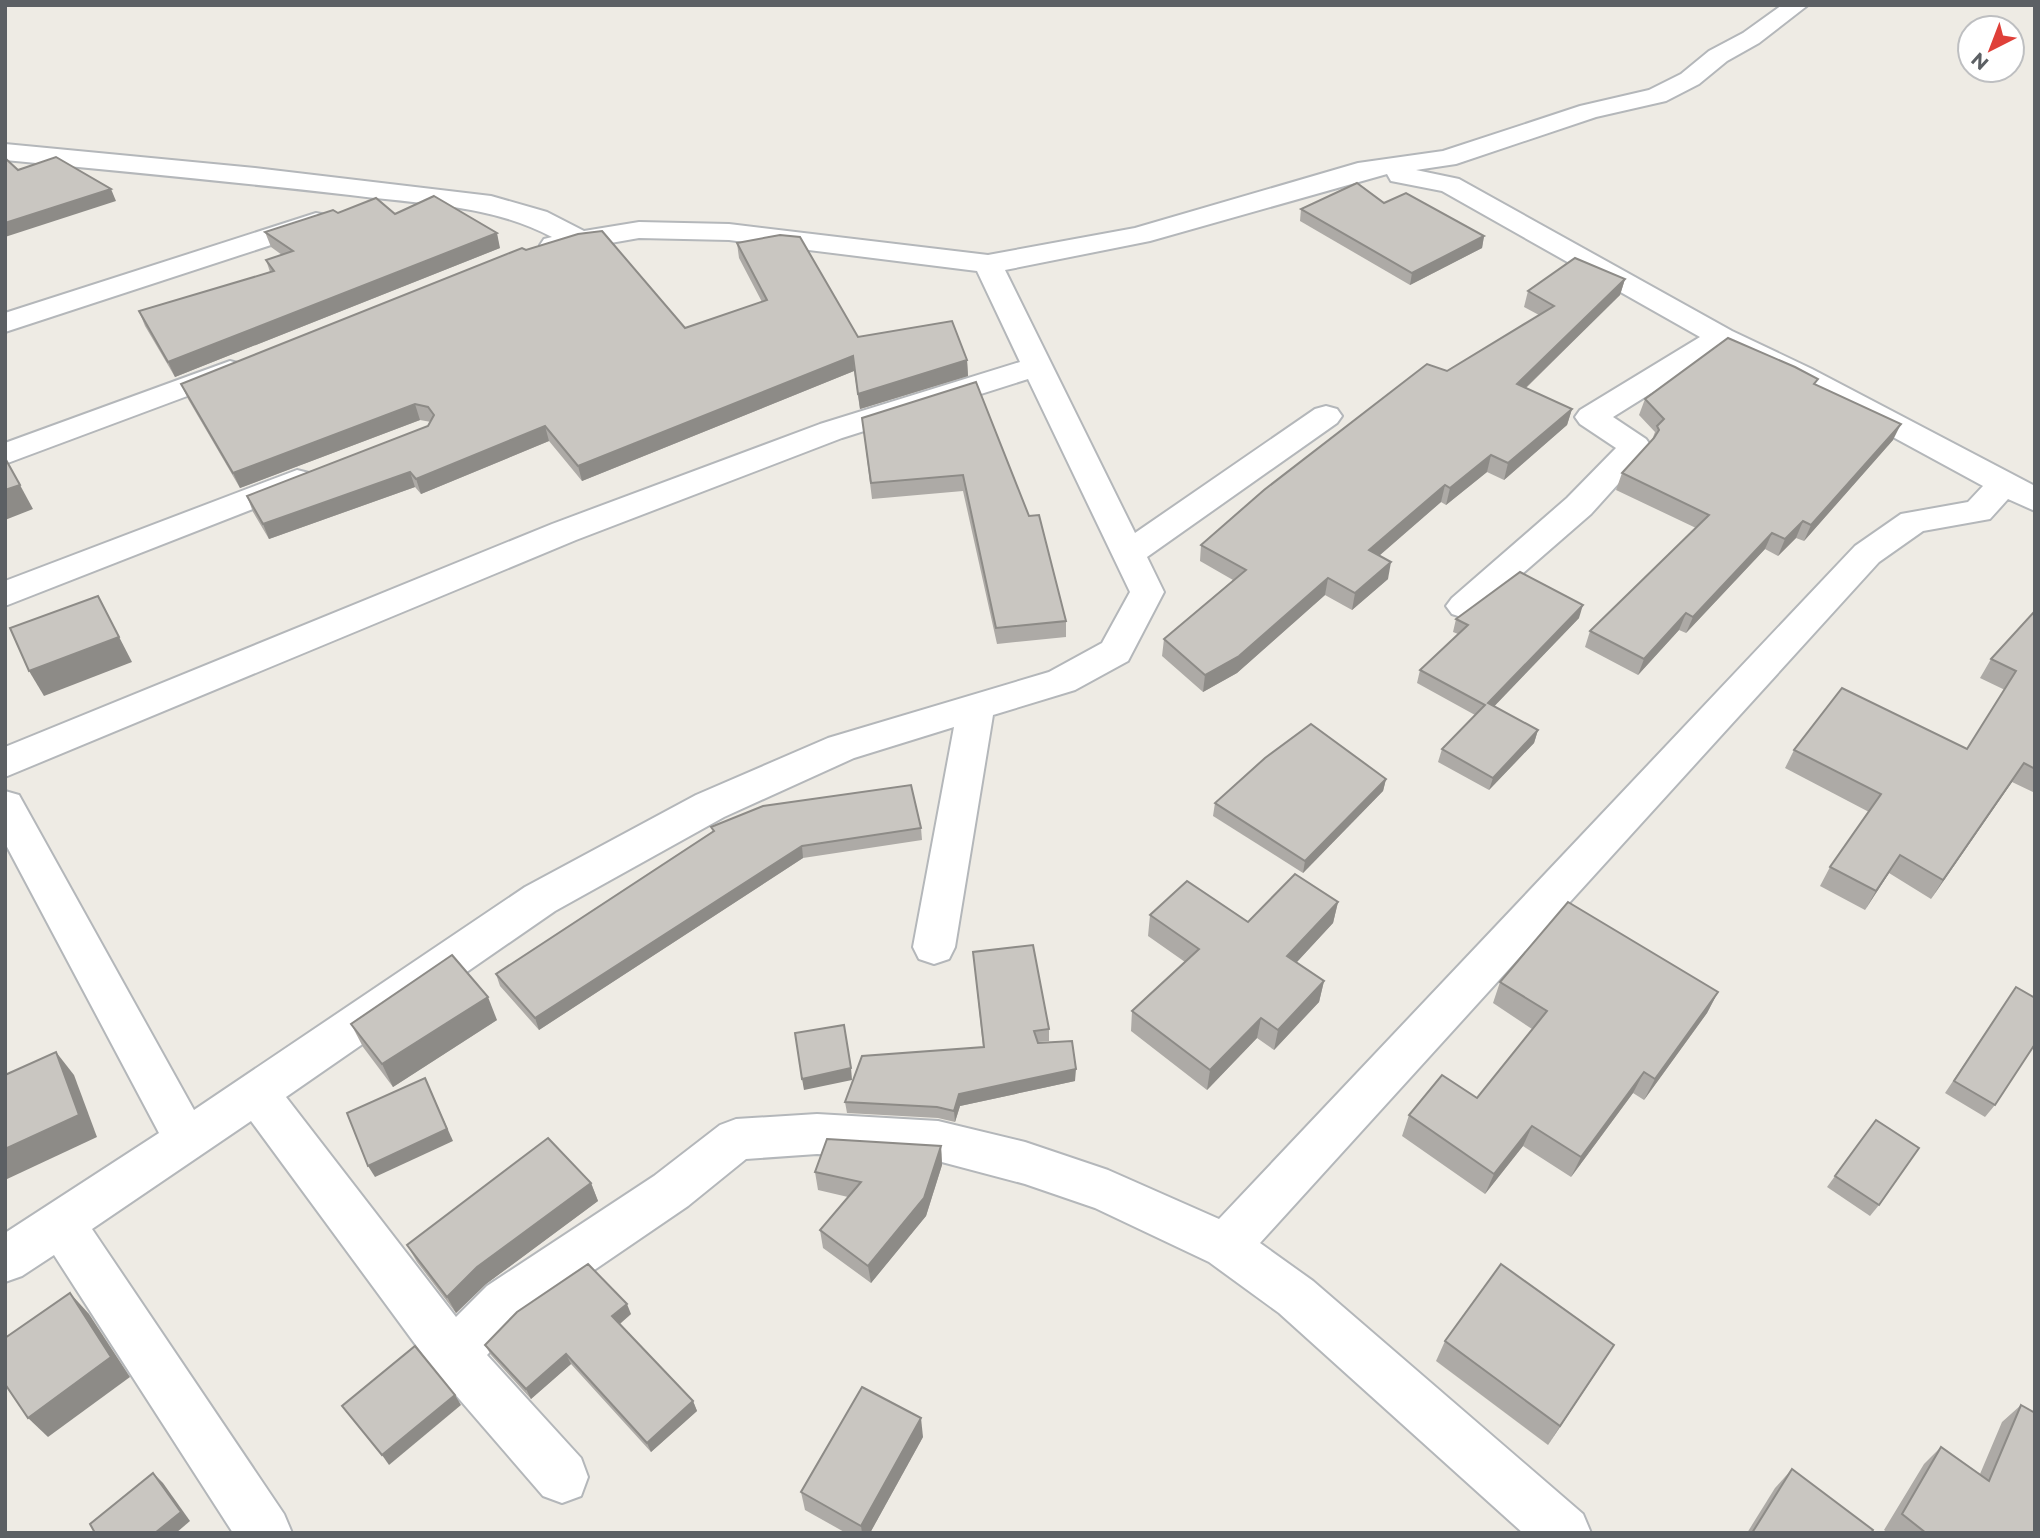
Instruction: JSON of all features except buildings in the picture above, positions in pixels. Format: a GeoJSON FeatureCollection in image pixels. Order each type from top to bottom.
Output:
{"type":"FeatureCollection","features":[{"type":"Feature","properties":{"kind":"street"},"geometry":{"type":"LineString","coordinates":[[528,251],[577,239],[639,230],[729,232],[988,264],[1140,235],[1367,169],[1449,171],[1589,111],[1657,96],[1690,79],[1718,56],[1751,38],[1797,5]]}},
{"type":"Feature","properties":{"kind":"street"},"geometry":{"type":"LineString","coordinates":[[5,152],[491,204],[537,218],[577,239]]}},
{"type":"Feature","properties":{"kind":"street"},"geometry":{"type":"LineString","coordinates":[[1449,171],[1721,337],[1801,376],[2020,492]]}},
{"type":"Feature","properties":{"kind":"street"},"geometry":{"type":"LineString","coordinates":[[5,323],[400,193]]}},
{"type":"Feature","properties":{"kind":"street"},"geometry":{"type":"LineString","coordinates":[[5,1260],[257,1093],[540,899],[710,806],[841,748],[1062,681],[1115,652],[1147,592],[988,264]]}},
{"type":"Feature","properties":{"kind":"street"},"geometry":{"type":"LineString","coordinates":[[1465,606],[1579,506],[1635,446],[1591,417],[1721,337]]}},
{"type":"Feature","properties":{"kind":"street"},"geometry":{"type":"LineString","coordinates":[[5,454],[257,360]]}},
{"type":"Feature","properties":{"kind":"street"},"geometry":{"type":"LineString","coordinates":[[5,763],[577,527],[831,431],[1038,366]]}},
{"type":"Feature","properties":{"kind":"street"},"geometry":{"type":"LineString","coordinates":[[1129,554],[1326,416]]}},
{"type":"Feature","properties":{"kind":"street"},"geometry":{"type":"LineString","coordinates":[[5,594],[330,467]]}},
{"type":"Feature","properties":{"kind":"street"},"geometry":{"type":"LineString","coordinates":[[1226,1246],[1867,554],[1913,522],[1978,511],[2020,492]]}},
{"type":"Feature","properties":{"kind":"street"},"geometry":{"type":"LineString","coordinates":[[934,947],[976,708]]}},
{"type":"Feature","properties":{"kind":"street"},"geometry":{"type":"LineString","coordinates":[[5,806],[187,1140]]}},
{"type":"Feature","properties":{"kind":"street"},"geometry":{"type":"LineString","coordinates":[[257,1093],[453,1354],[562,1477]]}},
{"type":"Feature","properties":{"kind":"street"},"geometry":{"type":"LineString","coordinates":[[453,1354],[504,1303],[671,1191],[736,1139],[817,1134],[938,1141],[1025,1163],[1108,1191],[1226,1246],[1296,1297],[1564,1533]]}},
{"type":"Feature","properties":{"kind":"street"},"geometry":{"type":"LineString","coordinates":[[60,1223],[265,1533]]}}]}
